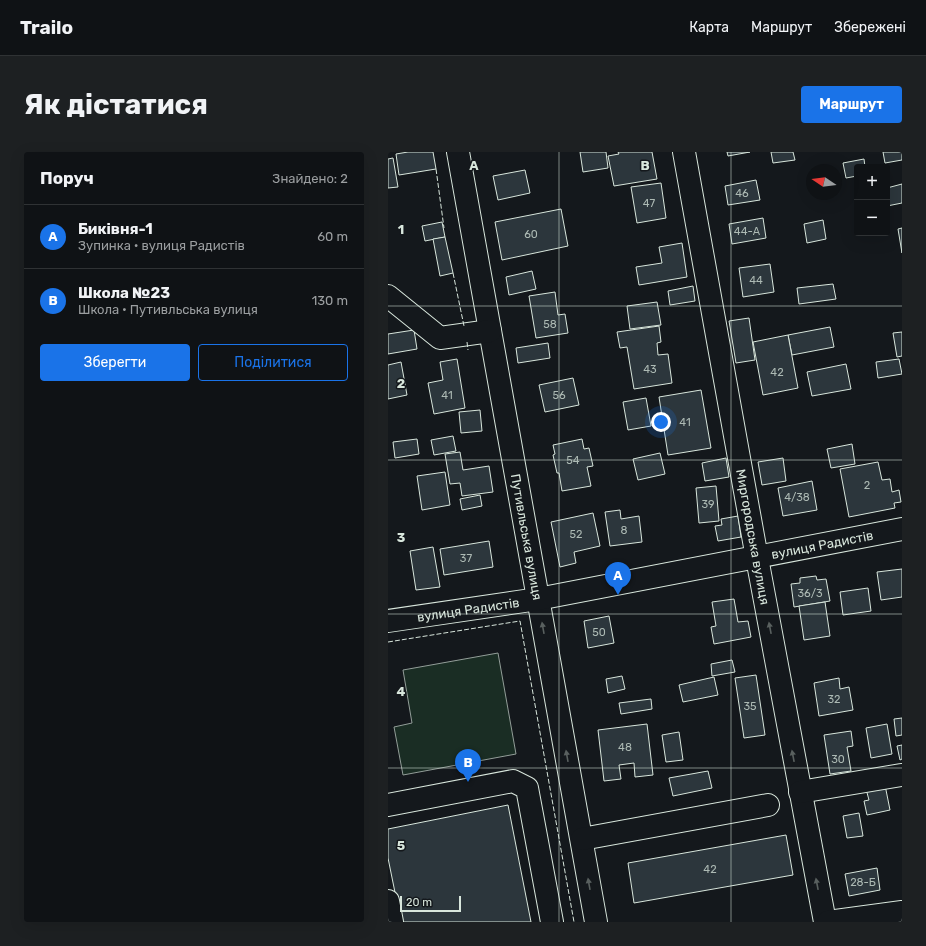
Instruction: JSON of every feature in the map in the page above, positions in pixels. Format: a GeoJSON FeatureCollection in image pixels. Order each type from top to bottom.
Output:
{"type":"FeatureCollection","features":[{"type":"Feature","properties":{"kind":"street","name":"Путивльська вулиця"},"geometry":{"type":"LineString","coordinates":[[458,152],[596,922]]}},
{"type":"Feature","properties":{"kind":"street","name":"Миргородська вулиця"},"geometry":{"type":"LineString","coordinates":[[684,152],[800,792],[826,922]]}},
{"type":"Feature","properties":{"kind":"street"},"geometry":{"type":"LineString","coordinates":[[388,296],[440,338],[490,331]]}},
{"type":"Feature","properties":{"kind":"street","name":"вулиця Радистів"},"geometry":{"type":"LineString","coordinates":[[388,621],[538,600],[902,529]]}},
{"type":"Feature","properties":{"kind":"street"},"geometry":{"type":"LineString","coordinates":[[800,792],[901,775]]}},
{"type":"Feature","properties":{"kind":"street"},"geometry":{"type":"LineString","coordinates":[[388,805],[513,781],[527,788],[552,922]]}},
{"type":"Feature","properties":{"kind":"street"},"geometry":{"type":"LineString","coordinates":[[582,839],[768,805]]}},
{"type":"Feature","properties":{"kind":"street"},"geometry":{"type":"LineString","coordinates":[[388,901],[392,922]]}},
{"type":"Feature","properties":{"kind":"street"},"geometry":{"type":"LineString","coordinates":[[826,922],[902,912]]}},
{"type":"Feature","properties":{"kind":"green space"},"geometry":{"type":"Polygon","coordinates":[[[498,653],[516,754],[403,775],[394,727],[412,723],[403,670],[498,653]]]}},
{"type":"Feature","properties":{"kind":"building"},"geometry":{"type":"Polygon","coordinates":[[[408,152],[433,152],[436,169],[399,175],[396,154],[408,152]]]}},
{"type":"Feature","properties":{"kind":"building"},"geometry":{"type":"Polygon","coordinates":[[[580,152],[606,152],[608,168],[583,172],[580,152]]]}},
{"type":"Feature","properties":{"kind":"building"},"geometry":{"type":"Polygon","coordinates":[[[618,152],[652,152],[657,179],[614,186],[608,156],[619,154],[618,152]]]}},
{"type":"Feature","properties":{"kind":"building"},"geometry":{"type":"Polygon","coordinates":[[[727,152],[750,152],[728,156],[727,152]]]}},
{"type":"Feature","properties":{"kind":"building"},"geometry":{"type":"Polygon","coordinates":[[[771,152],[793,152],[795,160],[773,163],[771,152]]]}},
{"type":"Feature","properties":{"kind":"building"},"geometry":{"type":"Polygon","coordinates":[[[883,152],[902,152],[902,160],[885,163],[883,152]]]}},
{"type":"Feature","properties":{"kind":"building"},"geometry":{"type":"Polygon","coordinates":[[[393,158],[398,187],[388,188],[388,159],[393,158]]]}},
{"type":"Feature","properties":{"kind":"building"},"geometry":{"type":"Polygon","coordinates":[[[864,159],[865,164],[854,164],[854,177],[846,178],[843,163],[864,159]]]}},
{"type":"Feature","properties":{"kind":"building"},"geometry":{"type":"Polygon","coordinates":[[[525,170],[530,193],[498,200],[493,176],[525,170]]]}},
{"type":"Feature","properties":{"kind":"building"},"geometry":{"type":"Polygon","coordinates":[[[756,180],[760,200],[728,205],[725,186],[756,180]]]}},
{"type":"Feature","properties":{"kind":"building"},"geometry":{"type":"Polygon","coordinates":[[[661,183],[666,218],[637,223],[631,187],[661,183]]]}},
{"type":"Feature","properties":{"kind":"building"},"geometry":{"type":"Polygon","coordinates":[[[902,184],[902,203],[890,205],[890,187],[902,184]]]}},
{"type":"Feature","properties":{"kind":"building"},"geometry":{"type":"Polygon","coordinates":[[[561,209],[568,246],[502,260],[495,222],[561,209]]]}},
{"type":"Feature","properties":{"kind":"building"},"geometry":{"type":"Polygon","coordinates":[[[763,218],[766,238],[732,244],[729,224],[763,218]]]}},
{"type":"Feature","properties":{"kind":"building"},"geometry":{"type":"Polygon","coordinates":[[[823,220],[826,239],[807,243],[804,224],[823,220]]]}},
{"type":"Feature","properties":{"kind":"building"},"geometry":{"type":"Polygon","coordinates":[[[442,222],[445,237],[425,241],[422,226],[442,222]]]}},
{"type":"Feature","properties":{"kind":"building"},"geometry":{"type":"Polygon","coordinates":[[[902,228],[902,253],[898,229],[902,228]]]}},
{"type":"Feature","properties":{"kind":"building"},"geometry":{"type":"Polygon","coordinates":[[[445,237],[453,273],[440,276],[433,239],[445,237]]]}},
{"type":"Feature","properties":{"kind":"building"},"geometry":{"type":"Polygon","coordinates":[[[682,243],[687,277],[639,285],[636,267],[662,263],[659,247],[682,243]]]}},
{"type":"Feature","properties":{"kind":"building"},"geometry":{"type":"Polygon","coordinates":[[[770,264],[774,292],[743,297],[739,268],[770,264]]]}},
{"type":"Feature","properties":{"kind":"building"},"geometry":{"type":"Polygon","coordinates":[[[532,271],[536,289],[509,295],[506,277],[532,271]]]}},
{"type":"Feature","properties":{"kind":"building"},"geometry":{"type":"Polygon","coordinates":[[[833,284],[836,299],[799,304],[797,288],[833,284]]]}},
{"type":"Feature","properties":{"kind":"building"},"geometry":{"type":"Polygon","coordinates":[[[693,286],[695,301],[670,305],[668,291],[693,286]]]}},
{"type":"Feature","properties":{"kind":"building"},"geometry":{"type":"Polygon","coordinates":[[[555,292],[558,315],[565,314],[568,333],[536,338],[529,296],[555,292]]]}},
{"type":"Feature","properties":{"kind":"building"},"geometry":{"type":"Polygon","coordinates":[[[657,302],[661,325],[630,329],[627,306],[657,302]]]}},
{"type":"Feature","properties":{"kind":"building"},"geometry":{"type":"Polygon","coordinates":[[[749,318],[755,360],[736,363],[729,321],[749,318]]]}},
{"type":"Feature","properties":{"kind":"building"},"geometry":{"type":"Polygon","coordinates":[[[659,326],[661,342],[657,343],[658,355],[668,354],[672,383],[634,389],[627,347],[620,348],[617,332],[659,326]]]}},
{"type":"Feature","properties":{"kind":"building"},"geometry":{"type":"Polygon","coordinates":[[[830,327],[834,347],[792,355],[788,335],[830,327]]]}},
{"type":"Feature","properties":{"kind":"building"},"geometry":{"type":"Polygon","coordinates":[[[414,330],[417,349],[388,354],[388,334],[414,330]]]}},
{"type":"Feature","properties":{"kind":"building"},"geometry":{"type":"Polygon","coordinates":[[[902,332],[902,356],[897,357],[893,333],[902,332]]]}},
{"type":"Feature","properties":{"kind":"building"},"geometry":{"type":"Polygon","coordinates":[[[788,335],[798,388],[763,395],[753,342],[788,335]]]}},
{"type":"Feature","properties":{"kind":"building"},"geometry":{"type":"Polygon","coordinates":[[[548,343],[550,358],[518,363],[516,348],[548,343]]]}},
{"type":"Feature","properties":{"kind":"building"},"geometry":{"type":"Polygon","coordinates":[[[457,359],[465,408],[434,414],[428,383],[443,380],[440,362],[457,359]]]}},
{"type":"Feature","properties":{"kind":"building"},"geometry":{"type":"Polygon","coordinates":[[[899,359],[902,374],[878,378],[876,362],[899,359]]]}},
{"type":"Feature","properties":{"kind":"building"},"geometry":{"type":"Polygon","coordinates":[[[401,362],[407,395],[388,399],[388,365],[401,362]]]}},
{"type":"Feature","properties":{"kind":"building"},"geometry":{"type":"Polygon","coordinates":[[[846,364],[851,389],[812,396],[807,372],[846,364]]]}},
{"type":"Feature","properties":{"kind":"building"},"geometry":{"type":"Polygon","coordinates":[[[573,378],[579,405],[545,412],[539,385],[573,378]]]}},
{"type":"Feature","properties":{"kind":"building"},"geometry":{"type":"Polygon","coordinates":[[[701,390],[711,448],[668,455],[659,397],[701,390]]]}},
{"type":"Feature","properties":{"kind":"building"},"geometry":{"type":"Polygon","coordinates":[[[646,398],[651,426],[628,430],[623,402],[646,398]]]}},
{"type":"Feature","properties":{"kind":"building"},"geometry":{"type":"Polygon","coordinates":[[[480,410],[482,431],[461,433],[459,412],[480,410]]]}},
{"type":"Feature","properties":{"kind":"building"},"geometry":{"type":"Polygon","coordinates":[[[453,436],[456,451],[434,455],[431,440],[453,436]]]}},
{"type":"Feature","properties":{"kind":"building"},"geometry":{"type":"Polygon","coordinates":[[[417,439],[419,454],[395,458],[393,442],[417,439]]]}},
{"type":"Feature","properties":{"kind":"building"},"geometry":{"type":"Polygon","coordinates":[[[582,439],[584,449],[589,448],[593,466],[587,467],[591,486],[562,491],[559,473],[557,473],[553,455],[555,454],[553,445],[582,439]]]}},
{"type":"Feature","properties":{"kind":"building"},"geometry":{"type":"Polygon","coordinates":[[[852,444],[855,464],[831,468],[827,449],[852,444]]]}},
{"type":"Feature","properties":{"kind":"building"},"geometry":{"type":"Polygon","coordinates":[[[460,452],[463,470],[489,466],[493,492],[462,496],[460,483],[450,484],[445,454],[460,452]]]}},
{"type":"Feature","properties":{"kind":"building"},"geometry":{"type":"Polygon","coordinates":[[[660,453],[665,474],[638,480],[633,459],[660,453]]]}},
{"type":"Feature","properties":{"kind":"building"},"geometry":{"type":"Polygon","coordinates":[[[726,458],[729,477],[705,481],[702,463],[726,458]]]}},
{"type":"Feature","properties":{"kind":"building"},"geometry":{"type":"Polygon","coordinates":[[[783,458],[786,481],[762,485],[758,462],[783,458]]]}},
{"type":"Feature","properties":{"kind":"building"},"geometry":{"type":"Polygon","coordinates":[[[878,462],[882,480],[890,479],[892,492],[899,490],[901,502],[894,503],[895,508],[849,517],[840,469],[878,462]]]}},
{"type":"Feature","properties":{"kind":"building"},"geometry":{"type":"Polygon","coordinates":[[[445,472],[450,505],[422,510],[417,476],[445,472]]]}},
{"type":"Feature","properties":{"kind":"building"},"geometry":{"type":"Polygon","coordinates":[[[812,481],[817,510],[783,516],[778,488],[812,481]]]}},
{"type":"Feature","properties":{"kind":"building"},"geometry":{"type":"Polygon","coordinates":[[[716,486],[719,521],[699,523],[696,488],[716,486]]]}},
{"type":"Feature","properties":{"kind":"building"},"geometry":{"type":"Polygon","coordinates":[[[480,495],[482,506],[462,510],[460,499],[480,495]]]}},
{"type":"Feature","properties":{"kind":"building"},"geometry":{"type":"Polygon","coordinates":[[[620,510],[621,519],[639,516],[642,542],[610,546],[605,512],[620,510]]]}},
{"type":"Feature","properties":{"kind":"building"},"geometry":{"type":"Polygon","coordinates":[[[593,513],[600,546],[574,552],[576,563],[560,567],[551,522],[593,513]]]}},
{"type":"Feature","properties":{"kind":"building"},"geometry":{"type":"Polygon","coordinates":[[[738,516],[741,537],[718,541],[715,526],[722,525],[721,519],[738,516]]]}},
{"type":"Feature","properties":{"kind":"building"},"geometry":{"type":"Polygon","coordinates":[[[489,541],[493,567],[444,575],[440,549],[489,541]]]}},
{"type":"Feature","properties":{"kind":"building"},"geometry":{"type":"Polygon","coordinates":[[[433,547],[440,587],[416,590],[410,551],[433,547]]]}},
{"type":"Feature","properties":{"kind":"building"},"geometry":{"type":"Polygon","coordinates":[[[902,569],[902,597],[881,600],[877,572],[902,569]]]}},
{"type":"Feature","properties":{"kind":"building"},"geometry":{"type":"Polygon","coordinates":[[[816,576],[817,580],[826,579],[830,601],[794,607],[791,584],[800,583],[800,578],[816,576]]]}},
{"type":"Feature","properties":{"kind":"building"},"geometry":{"type":"Polygon","coordinates":[[[868,588],[871,611],[843,615],[840,592],[868,588]]]}},
{"type":"Feature","properties":{"kind":"building"},"geometry":{"type":"Polygon","coordinates":[[[734,599],[738,622],[748,621],[751,637],[714,644],[711,627],[716,626],[712,602],[734,599]]]}},
{"type":"Feature","properties":{"kind":"building"},"geometry":{"type":"Polygon","coordinates":[[[825,602],[830,636],[804,640],[799,606],[825,602]]]}},
{"type":"Feature","properties":{"kind":"building"},"geometry":{"type":"Polygon","coordinates":[[[609,616],[614,643],[588,648],[584,621],[609,616]]]}},
{"type":"Feature","properties":{"kind":"building"},"geometry":{"type":"Polygon","coordinates":[[[732,660],[735,672],[712,676],[711,664],[732,660]]]}},
{"type":"Feature","properties":{"kind":"building"},"geometry":{"type":"Polygon","coordinates":[[[756,675],[765,735],[744,738],[735,678],[756,675]]]}},
{"type":"Feature","properties":{"kind":"building"},"geometry":{"type":"Polygon","coordinates":[[[622,676],[625,689],[608,693],[606,679],[622,676]]]}},
{"type":"Feature","properties":{"kind":"building"},"geometry":{"type":"Polygon","coordinates":[[[714,677],[718,695],[683,702],[679,685],[714,677]]]}},
{"type":"Feature","properties":{"kind":"building"},"geometry":{"type":"Polygon","coordinates":[[[839,678],[840,689],[849,687],[853,710],[819,716],[814,683],[839,678]]]}},
{"type":"Feature","properties":{"kind":"building"},"geometry":{"type":"Polygon","coordinates":[[[651,699],[652,709],[621,714],[619,703],[651,699]]]}},
{"type":"Feature","properties":{"kind":"building"},"geometry":{"type":"Polygon","coordinates":[[[902,718],[902,735],[896,736],[894,719],[902,718]]]}},
{"type":"Feature","properties":{"kind":"building"},"geometry":{"type":"Polygon","coordinates":[[[647,724],[653,775],[635,777],[634,763],[619,765],[621,779],[604,781],[598,730],[647,724]]]}},
{"type":"Feature","properties":{"kind":"building"},"geometry":{"type":"Polygon","coordinates":[[[887,724],[892,754],[871,758],[866,728],[887,724]]]}},
{"type":"Feature","properties":{"kind":"building"},"geometry":{"type":"Polygon","coordinates":[[[851,731],[853,746],[847,747],[851,771],[830,774],[824,735],[851,731]]]}},
{"type":"Feature","properties":{"kind":"building"},"geometry":{"type":"Polygon","coordinates":[[[679,732],[683,760],[666,762],[662,735],[679,732]]]}},
{"type":"Feature","properties":{"kind":"building"},"geometry":{"type":"Polygon","coordinates":[[[902,745],[902,759],[900,760],[897,746],[902,745]]]}},
{"type":"Feature","properties":{"kind":"building"},"geometry":{"type":"Polygon","coordinates":[[[708,771],[712,788],[673,796],[669,778],[708,771]]]}},
{"type":"Feature","properties":{"kind":"building"},"geometry":{"type":"Polygon","coordinates":[[[885,785],[890,810],[867,815],[864,801],[869,800],[866,789],[885,785]]]}},
{"type":"Feature","properties":{"kind":"building"},"geometry":{"type":"Polygon","coordinates":[[[508,805],[531,922],[401,922],[388,858],[388,829],[508,805]]]}},
{"type":"Feature","properties":{"kind":"building"},"geometry":{"type":"Polygon","coordinates":[[[859,813],[863,836],[847,838],[843,816],[859,813]]]}},
{"type":"Feature","properties":{"kind":"building"},"geometry":{"type":"Polygon","coordinates":[[[786,835],[793,875],[634,903],[628,863],[786,835]]]}},
{"type":"Feature","properties":{"kind":"building"},"geometry":{"type":"Polygon","coordinates":[[[877,868],[880,890],[849,896],[845,874],[877,868]]]}},
{"type":"Feature","properties":{"kind":"fence"},"geometry":{"type":"LineString","coordinates":[[436,169],[444,228]]}},
{"type":"Feature","properties":{"kind":"fence"},"geometry":{"type":"LineString","coordinates":[[453,273],[464,326]]}},
{"type":"Feature","properties":{"kind":"fence"},"geometry":{"type":"LineString","coordinates":[[467,342],[468,350]]}},
{"type":"Feature","properties":{"kind":"fence"},"geometry":{"type":"LineString","coordinates":[[388,642],[520,621],[574,922]]}},
{"type":"Feature","properties":{"kind":"place","name":"Бикiвня-1"},"geometry":{"type":"Point","coordinates":[618,595]}},
{"type":"Feature","properties":{"kind":"place","name":"Школа №23"},"geometry":{"type":"Point","coordinates":[468,782]}}]}
